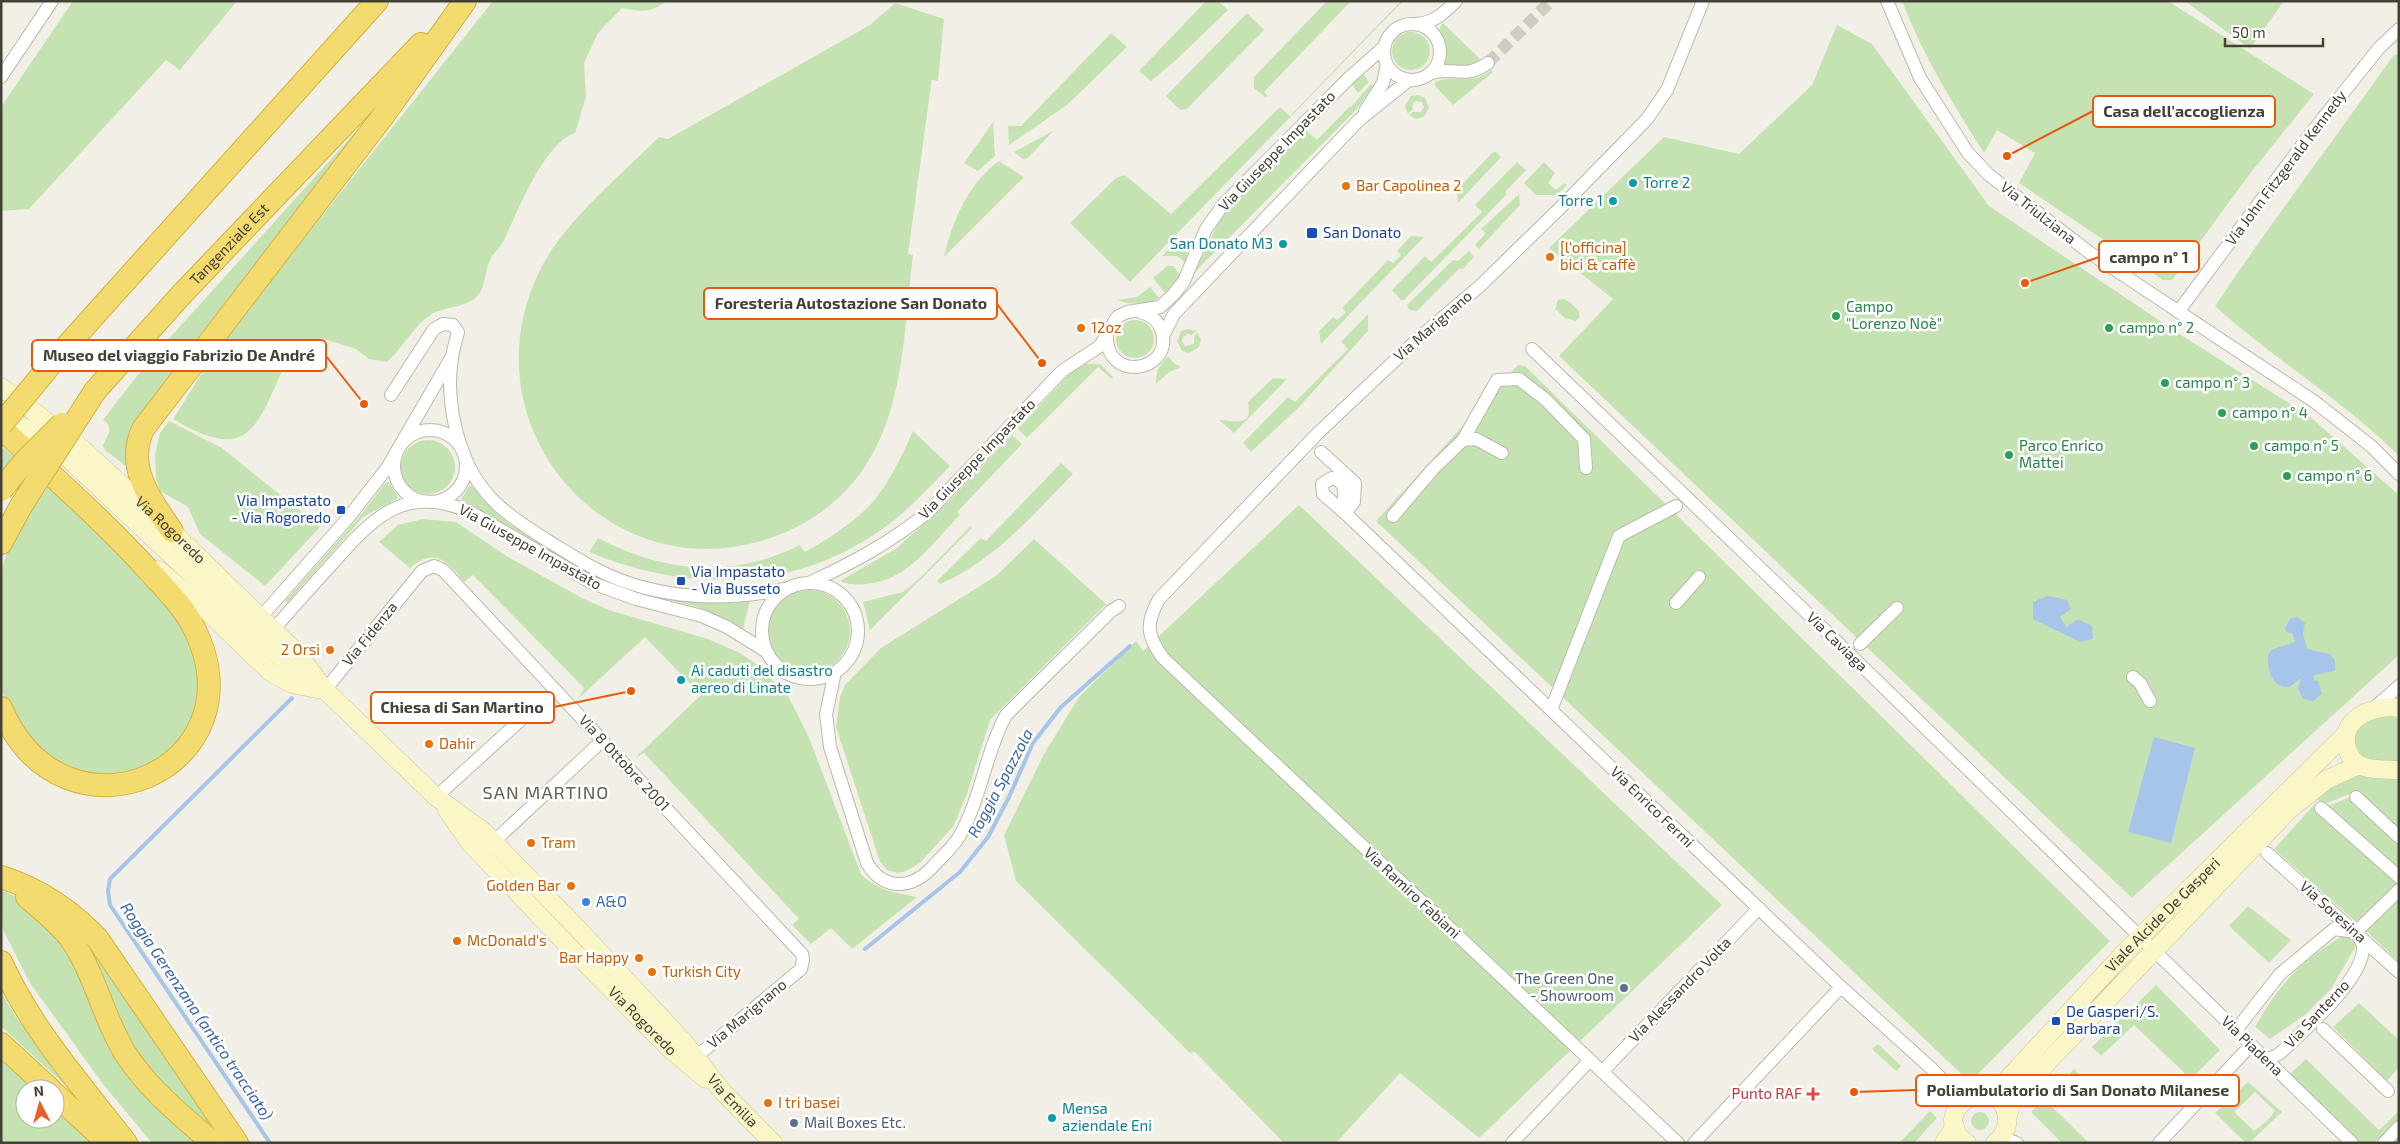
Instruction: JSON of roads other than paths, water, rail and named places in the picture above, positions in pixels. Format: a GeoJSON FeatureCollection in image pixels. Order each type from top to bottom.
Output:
{"type":"FeatureCollection","features":[{"type":"Feature","properties":{"kind":"highway"},"geometry":{"type":"LineString","coordinates":[[1,708],[18,738],[36,758],[60,775],[85,784],[102,786],[128,784],[155,774],[178,758],[194,738],[204,716],[207,700],[207,672],[200,640],[183,610],[116,535],[1,426],[56,358],[377,1]]}},
{"type":"Feature","properties":{"kind":"highway"},"geometry":{"type":"LineString","coordinates":[[172,532],[142,483],[137,453],[143,429],[383,116],[463,1]]}},
{"type":"Feature","properties":{"kind":"highway","name":"Tangenziale Est"},"geometry":{"type":"LineString","coordinates":[[1,490],[25,461],[95,391],[182,294],[463,1]]}},
{"type":"Feature","properties":{"kind":"highway"},"geometry":{"type":"LineString","coordinates":[[1,406],[56,358]]}},
{"type":"Feature","properties":{"kind":"highway"},"geometry":{"type":"LineString","coordinates":[[1,544],[21,506],[95,391]]}},
{"type":"Feature","properties":{"kind":"highway"},"geometry":{"type":"LineString","coordinates":[[1,877],[38,891],[59,904],[73,914],[97,938],[236,1143]]}},
{"type":"Feature","properties":{"kind":"highway"},"geometry":{"type":"LineString","coordinates":[[1,885],[22,894],[65,932],[84,963],[110,1027],[126,1055],[151,1087],[213,1143]]}},
{"type":"Feature","properties":{"kind":"highway"},"geometry":{"type":"LineString","coordinates":[[1,962],[45,1037],[126,1143]]}},
{"type":"Feature","properties":{"kind":"highway"},"geometry":{"type":"LineString","coordinates":[[1,1044],[39,1079]]}},
{"type":"Feature","properties":{"kind":"highway"},"geometry":{"type":"LineString","coordinates":[[65,1103],[108,1143]]}},
{"type":"Feature","properties":{"kind":"street"},"geometry":{"type":"LineString","coordinates":[[1,77],[52,1]]}},
{"type":"Feature","properties":{"kind":"street"},"geometry":{"type":"LineString","coordinates":[[1359,120],[1382,83],[1387,64],[1385,46],[1394,31],[1406,25],[1425,23],[1438,18],[1456,1]]}},
{"type":"Feature","properties":{"kind":"street","name":"Via Marignano"},"geometry":{"type":"LineString","coordinates":[[1151,639],[1149,625],[1152,611],[1166,592],[1318,433],[1407,348],[1481,285],[1562,207],[1647,119],[1668,90],[1703,1]]}},
{"type":"Feature","properties":{"kind":"street","name":"Via Triulziana"},"geometry":{"type":"LineString","coordinates":[[1887,1],[1920,78],[1954,133],[1979,166],[2051,224],[2178,312],[2315,402],[2371,446],[2399,474]]}},
{"type":"Feature","properties":{"kind":"street"},"geometry":{"type":"LineString","coordinates":[[1414,24],[1428,29],[1437,40],[1440,54],[1436,67],[1431,73]]}},
{"type":"Feature","properties":{"kind":"street","name":"Via John Fitzgerald Kennedy"},"geometry":{"type":"LineString","coordinates":[[2178,312],[2311,133],[2379,48],[2399,29]]}},
{"type":"Feature","properties":{"kind":"street","name":"Via Giuseppe Impastato"},"geometry":{"type":"LineString","coordinates":[[1173,295],[1184,281],[1206,229],[1223,205],[1350,77],[1385,46]]}},
{"type":"Feature","properties":{"kind":"street"},"geometry":{"type":"LineString","coordinates":[[1387,64],[1398,76],[1409,80],[1444,70],[1470,72],[1488,63]]}},
{"type":"Feature","properties":{"kind":"street","name":"Via Giuseppe Impastato"},"geometry":{"type":"LineString","coordinates":[[1107,334],[1108,349],[1117,361],[1131,367],[1146,365],[1152,361],[1161,350],[1163,336],[1174,314],[1359,120],[1409,80]]}},
{"type":"Feature","properties":{"kind":"street","name":"Via Giuseppe Impastato"},"geometry":{"type":"LineString","coordinates":[[809,583],[860,559],[923,516],[1057,376],[1073,363],[1100,346],[1117,318],[1127,312],[1160,307],[1173,295],[1227,258]]}},
{"type":"Feature","properties":{"kind":"street"},"geometry":{"type":"LineString","coordinates":[[1137,311],[1152,317],[1157,322],[1163,336]]}},
{"type":"Feature","properties":{"kind":"street","name":"Via Giuseppe Impastato"},"geometry":{"type":"LineString","coordinates":[[391,395],[434,329],[443,324],[454,325],[457,328],[457,338],[452,356],[452,405],[463,453],[484,491],[509,516],[597,570],[666,592],[700,597],[752,595],[792,587]]}},
{"type":"Feature","properties":{"kind":"street","name":"Via Caviaga"},"geometry":{"type":"LineString","coordinates":[[1532,349],[2153,949]]}},
{"type":"Feature","properties":{"kind":"street","name":"Via Giuseppe Impastato"},"geometry":{"type":"LineString","coordinates":[[258,626],[348,518],[400,447],[418,412],[452,356]]}},
{"type":"Feature","properties":{"kind":"street"},"geometry":{"type":"LineString","coordinates":[[1394,516],[1433,469],[1463,440],[1497,380],[1519,379],[1545,398],[1584,439],[1586,468]]}},
{"type":"Feature","properties":{"kind":"street","name":"Via Rogoredo"},"geometry":{"type":"LineString","coordinates":[[1,387],[77,444],[172,532],[305,679],[325,690]]}},
{"type":"Feature","properties":{"kind":"street","name":"Via Rogoredo"},"geometry":{"type":"LineString","coordinates":[[1,416],[26,428],[70,460],[258,626],[273,630],[308,666],[325,690],[439,800],[458,827],[487,848],[581,932],[691,1060]]}},
{"type":"Feature","properties":{"kind":"street"},"geometry":{"type":"LineString","coordinates":[[433,431],[452,438],[463,453],[465,470],[459,487],[445,498],[428,502],[410,496],[399,483],[394,465],[400,447],[416,434],[433,431]]}},
{"type":"Feature","properties":{"kind":"street"},"geometry":{"type":"LineString","coordinates":[[1463,440],[1476,439],[1502,453]]}},
{"type":"Feature","properties":{"kind":"street","name":"Via Enrico Fermi"},"geometry":{"type":"LineString","coordinates":[[1321,452],[1355,483],[1354,502],[1343,512],[1841,988],[1932,1069],[1951,1089],[1959,1105]]}},
{"type":"Feature","properties":{"kind":"street","name":"Via Giuseppe Impastato"},"geometry":{"type":"LineString","coordinates":[[273,630],[368,524],[394,509],[416,502],[428,502],[456,506],[472,513],[592,583],[636,600],[702,616],[727,627],[767,652]]}},
{"type":"Feature","properties":{"kind":"street"},"geometry":{"type":"LineString","coordinates":[[1551,710],[1619,536],[1676,506]]}},
{"type":"Feature","properties":{"kind":"street"},"geometry":{"type":"LineString","coordinates":[[116,535],[207,611],[270,672],[292,684],[325,690]]}},
{"type":"Feature","properties":{"kind":"street","name":"Via 8 Ottobre 2001"},"geometry":{"type":"LineString","coordinates":[[416,578],[430,567],[443,570],[788,938],[802,954],[804,960]]}},
{"type":"Feature","properties":{"kind":"street"},"geometry":{"type":"LineString","coordinates":[[1676,604],[1699,577]]}},
{"type":"Feature","properties":{"kind":"street","name":"Via Fidenza"},"geometry":{"type":"LineString","coordinates":[[325,690],[416,578]]}},
{"type":"Feature","properties":{"kind":"street"},"geometry":{"type":"LineString","coordinates":[[809,583],[827,586],[838,592],[850,604],[857,619],[858,635],[854,651],[846,663],[835,672],[816,679],[795,677],[776,666],[767,652],[762,635],[764,617],[777,596],[792,587],[809,583]]}},
{"type":"Feature","properties":{"kind":"street"},"geometry":{"type":"LineString","coordinates":[[835,672],[826,714],[830,746],[869,867],[879,878],[893,884],[902,885],[917,880],[930,871],[958,840],[974,803],[997,732],[1006,716],[1091,631],[1119,606]]}},
{"type":"Feature","properties":{"kind":"street"},"geometry":{"type":"LineString","coordinates":[[1860,644],[1897,608]]}},
{"type":"Feature","properties":{"kind":"street","name":"Via Ramiro Fabiani"},"geometry":{"type":"LineString","coordinates":[[1151,639],[1163,658],[1678,1143]]}},
{"type":"Feature","properties":{"kind":"street"},"geometry":{"type":"LineString","coordinates":[[2133,677],[2140,683],[2150,701]]}},
{"type":"Feature","properties":{"kind":"street"},"geometry":{"type":"LineString","coordinates":[[2374,708],[2399,686]]}},
{"type":"Feature","properties":{"kind":"street"},"geometry":{"type":"LineString","coordinates":[[439,800],[535,707]]}},
{"type":"Feature","properties":{"kind":"street"},"geometry":{"type":"LineString","coordinates":[[2374,708],[2399,708]]}},
{"type":"Feature","properties":{"kind":"street","name":"Viale Alcide De Gasperi"},"geometry":{"type":"LineString","coordinates":[[1959,1105],[1969,1096],[1996,1089],[2004,1084],[2140,937],[2346,734],[2351,723],[2360,715],[2374,708]]}},
{"type":"Feature","properties":{"kind":"street"},"geometry":{"type":"LineString","coordinates":[[2346,734],[2346,747],[2350,758],[2358,765],[2399,770]]}},
{"type":"Feature","properties":{"kind":"street"},"geometry":{"type":"LineString","coordinates":[[487,848],[603,740]]}},
{"type":"Feature","properties":{"kind":"street","name":"Viale Alcide De Gasperi"},"geometry":{"type":"LineString","coordinates":[[1996,1142],[2005,1132],[2011,1105],[2023,1088],[2153,949],[2289,810],[2326,780],[2358,765]]}},
{"type":"Feature","properties":{"kind":"street"},"geometry":{"type":"LineString","coordinates":[[2356,798],[2399,838]]}},
{"type":"Feature","properties":{"kind":"street"},"geometry":{"type":"LineString","coordinates":[[2321,808],[2399,877]]}},
{"type":"Feature","properties":{"kind":"street","name":"Via Rogoredo"},"geometry":{"type":"LineString","coordinates":[[487,848],[567,945],[691,1060]]}},
{"type":"Feature","properties":{"kind":"street","name":"Via Soresina"},"geometry":{"type":"LineString","coordinates":[[2268,853],[2399,972]]}},
{"type":"Feature","properties":{"kind":"street"},"geometry":{"type":"LineString","coordinates":[[2236,1030],[2280,974],[2310,947],[2334,930],[2356,932],[2399,890]]}},
{"type":"Feature","properties":{"kind":"street","name":"Via Alessandro Volta"},"geometry":{"type":"LineString","coordinates":[[1602,1072],[1759,908]]}},
{"type":"Feature","properties":{"kind":"street"},"geometry":{"type":"LineString","coordinates":[[567,945],[581,932]]}},
{"type":"Feature","properties":{"kind":"street","name":"Via Santerno"},"geometry":{"type":"LineString","coordinates":[[2267,1060],[2279,1054],[2339,994],[2353,976],[2361,956],[2363,944],[2356,932]]}},
{"type":"Feature","properties":{"kind":"street","name":"Via Piadena"},"geometry":{"type":"LineString","coordinates":[[2153,949],[2352,1143]]}},
{"type":"Feature","properties":{"kind":"street","name":"Via Marignano"},"geometry":{"type":"LineString","coordinates":[[691,1060],[800,969],[804,960]]}},
{"type":"Feature","properties":{"kind":"street"},"geometry":{"type":"LineString","coordinates":[[1694,1143],[1841,988]]}},
{"type":"Feature","properties":{"kind":"street"},"geometry":{"type":"LineString","coordinates":[[2323,1029],[2388,1091]]}},
{"type":"Feature","properties":{"kind":"street"},"geometry":{"type":"LineString","coordinates":[[2159,1143],[2252,1045]]}},
{"type":"Feature","properties":{"kind":"street","name":"Via Emilia"},"geometry":{"type":"LineString","coordinates":[[691,1060],[773,1143]]}},
{"type":"Feature","properties":{"kind":"street"},"geometry":{"type":"LineString","coordinates":[[1512,1143],[1590,1060]]}},
{"type":"Feature","properties":{"kind":"street"},"geometry":{"type":"LineString","coordinates":[[1980,1094],[1990,1095],[1998,1100],[2005,1109],[2007,1118]]}},
{"type":"Feature","properties":{"kind":"street"},"geometry":{"type":"LineString","coordinates":[[1959,1105],[1955,1114],[1955,1126],[1959,1136],[1967,1143]]}},
{"type":"Feature","properties":{"kind":"street"},"geometry":{"type":"LineString","coordinates":[[1944,1143],[1955,1126]]}},
{"type":"Feature","properties":{"kind":"street"},"geometry":{"type":"LineString","coordinates":[[2384,1143],[2399,1127]]}},
{"type":"Feature","properties":{"kind":"street"},"geometry":{"type":"LineString","coordinates":[[1996,1142],[2009,1140],[2018,1143]]}},
{"type":"Feature","properties":{"kind":"water"},"geometry":{"type":"Polygon","coordinates":[[[2047,596],[2067,600],[2071,609],[2060,617],[2067,627],[2078,619],[2092,626],[2093,639],[2080,642],[2033,619],[2033,602],[2047,596]]]}},
{"type":"Feature","properties":{"kind":"water"},"geometry":{"type":"Polygon","coordinates":[[[2297,617],[2305,623],[2303,633],[2307,649],[2330,654],[2335,661],[2335,671],[2313,675],[2314,680],[2318,681],[2322,694],[2313,701],[2303,699],[2298,689],[2301,678],[2288,687],[2282,687],[2274,681],[2269,670],[2269,653],[2273,649],[2295,642],[2292,633],[2286,632],[2285,628],[2290,619],[2297,617]]]}},
{"type":"Feature","properties":{"kind":"water"},"geometry":{"type":"Polygon","coordinates":[[[2154,737],[2195,748],[2171,843],[2128,832],[2154,737]]]}},
{"type":"Feature","properties":{"kind":"waterway","name":"Roggia Spazzola"},"geometry":{"type":"LineString","coordinates":[[865,949],[960,872],[988,837],[1009,797],[1033,743],[1061,707],[1130,646]]}},
{"type":"Feature","properties":{"kind":"waterway","name":"Roggia Gerenzana (antico tracciato)"},"geometry":{"type":"LineString","coordinates":[[270,1143],[110,905],[108,891],[110,879],[292,698]]}},
{"type":"Feature","properties":{"kind":"tunnel"},"geometry":{"type":"LineString","coordinates":[[1488,63],[1551,1]]}},
{"type":"Feature","properties":{"kind":"place","name":"Casa dell'accoglienza"},"geometry":{"type":"Point","coordinates":[2007,156]}},
{"type":"Feature","properties":{"kind":"place","name":"Torre 2"},"geometry":{"type":"Point","coordinates":[1633,183]}},
{"type":"Feature","properties":{"kind":"place","name":"Bar Capolinea 2"},"geometry":{"type":"Point","coordinates":[1346,186]}},
{"type":"Feature","properties":{"kind":"place","name":"Torre 1"},"geometry":{"type":"Point","coordinates":[1613,201]}},
{"type":"Feature","properties":{"kind":"place","name":"San Donato"},"geometry":{"type":"Point","coordinates":[1312,233]}},
{"type":"Feature","properties":{"kind":"place","name":"San Donato M3"},"geometry":{"type":"Point","coordinates":[1283,244]}},
{"type":"Feature","properties":{"kind":"place","name":"[l'officina] bici & caffè"},"geometry":{"type":"Point","coordinates":[1550,257]}},
{"type":"Feature","properties":{"kind":"place","name":"campo n° 1"},"geometry":{"type":"Point","coordinates":[2025,283]}},
{"type":"Feature","properties":{"kind":"place","name":"Campo \"Lorenzo Noè\""},"geometry":{"type":"Point","coordinates":[1836,316]}},
{"type":"Feature","properties":{"kind":"place","name":"12oz"},"geometry":{"type":"Point","coordinates":[1081,328]}},
{"type":"Feature","properties":{"kind":"place","name":"campo n° 2"},"geometry":{"type":"Point","coordinates":[2109,328]}},
{"type":"Feature","properties":{"kind":"place","name":"Foresteria Autostazione San Donato"},"geometry":{"type":"Point","coordinates":[1042,363]}},
{"type":"Feature","properties":{"kind":"place","name":"campo n° 3"},"geometry":{"type":"Point","coordinates":[2165,383]}},
{"type":"Feature","properties":{"kind":"place","name":"Museo del viaggio Fabrizio De André"},"geometry":{"type":"Point","coordinates":[364,404]}},
{"type":"Feature","properties":{"kind":"place","name":"campo n° 4"},"geometry":{"type":"Point","coordinates":[2222,413]}},
{"type":"Feature","properties":{"kind":"place","name":"campo n° 5"},"geometry":{"type":"Point","coordinates":[2254,446]}},
{"type":"Feature","properties":{"kind":"place","name":"Parco Enrico Mattei"},"geometry":{"type":"Point","coordinates":[2009,455]}},
{"type":"Feature","properties":{"kind":"place","name":"campo n° 6"},"geometry":{"type":"Point","coordinates":[2287,476]}},
{"type":"Feature","properties":{"kind":"place","name":"Via Impastato - Via Rogoredo"},"geometry":{"type":"Point","coordinates":[341,510]}},
{"type":"Feature","properties":{"kind":"place","name":"Via Impastato - Via Busseto"},"geometry":{"type":"Point","coordinates":[681,581]}},
{"type":"Feature","properties":{"kind":"place","name":"2 Orsi"},"geometry":{"type":"Point","coordinates":[330,650]}},
{"type":"Feature","properties":{"kind":"place","name":"Ai caduti del disastro aereo di Linate"},"geometry":{"type":"Point","coordinates":[681,680]}},
{"type":"Feature","properties":{"kind":"place","name":"Chiesa di San Martino"},"geometry":{"type":"Point","coordinates":[631,691]}},
{"type":"Feature","properties":{"kind":"place","name":"Dahir"},"geometry":{"type":"Point","coordinates":[429,744]}},
{"type":"Feature","properties":{"kind":"place","name":"Tram"},"geometry":{"type":"Point","coordinates":[531,843]}},
{"type":"Feature","properties":{"kind":"place","name":"Golden Bar"},"geometry":{"type":"Point","coordinates":[571,886]}},
{"type":"Feature","properties":{"kind":"place","name":"A&O"},"geometry":{"type":"Point","coordinates":[586,902]}},
{"type":"Feature","properties":{"kind":"place","name":"McDonald's"},"geometry":{"type":"Point","coordinates":[457,941]}},
{"type":"Feature","properties":{"kind":"place","name":"Bar Happy"},"geometry":{"type":"Point","coordinates":[639,958]}},
{"type":"Feature","properties":{"kind":"place","name":"Turkish City"},"geometry":{"type":"Point","coordinates":[652,972]}},
{"type":"Feature","properties":{"kind":"place","name":"The Green One - Showroom"},"geometry":{"type":"Point","coordinates":[1624,988]}},
{"type":"Feature","properties":{"kind":"place","name":"De Gasperi/S. Barbara"},"geometry":{"type":"Point","coordinates":[2056,1021]}},
{"type":"Feature","properties":{"kind":"place","name":"Poliambulatorio di San Donato Milanese"},"geometry":{"type":"Point","coordinates":[1854,1092]}},
{"type":"Feature","properties":{"kind":"place","name":"Punto RAF"},"geometry":{"type":"Point","coordinates":[1813,1094]}},
{"type":"Feature","properties":{"kind":"place","name":"I tri basei"},"geometry":{"type":"Point","coordinates":[768,1103]}},
{"type":"Feature","properties":{"kind":"place","name":"Mensa aziendale Eni"},"geometry":{"type":"Point","coordinates":[1052,1118]}},
{"type":"Feature","properties":{"kind":"place","name":"Mail Boxes Etc."},"geometry":{"type":"Point","coordinates":[794,1123]}},
{"type":"Feature","properties":{"kind":"district","name":"SAN MARTINO"},"geometry":{"type":"Point","coordinates":[546,793]}}]}
